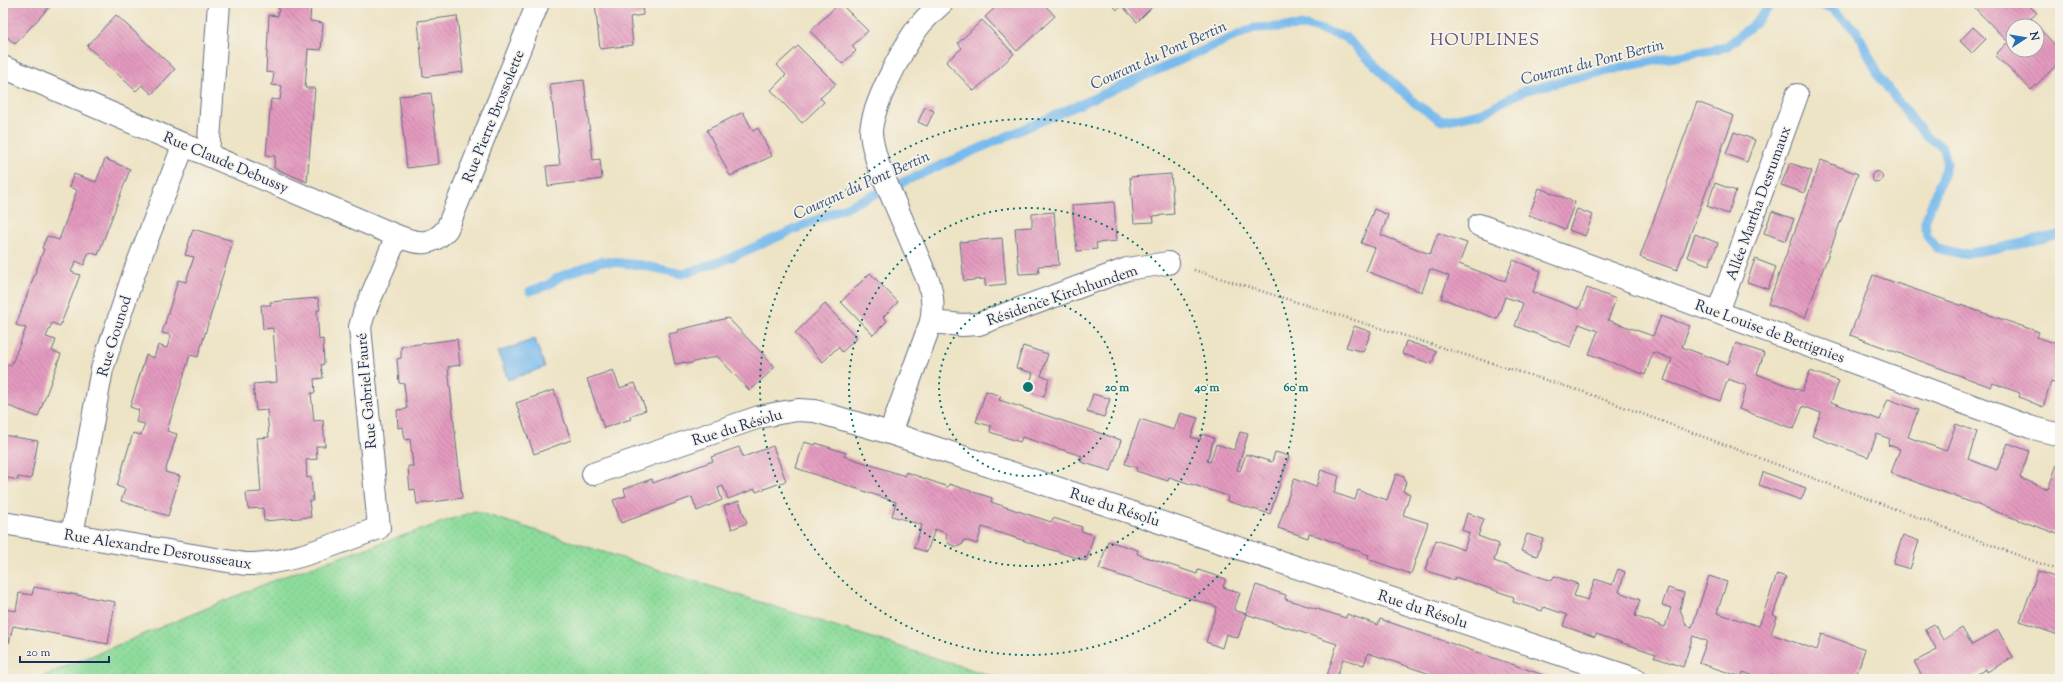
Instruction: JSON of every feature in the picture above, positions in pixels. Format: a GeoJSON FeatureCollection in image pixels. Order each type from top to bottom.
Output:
{"type":"FeatureCollection","features":[{"type":"Feature","properties":{"kind":"street"},"geometry":{"type":"LineString","coordinates":[[208,154],[219,3]]}},
{"type":"Feature","properties":{"kind":"street","name":"Rue Pierre Brossolette"},"geometry":{"type":"LineString","coordinates":[[447,229],[538,3]]}},
{"type":"Feature","properties":{"kind":"street"},"geometry":{"type":"LineString","coordinates":[[890,433],[934,311],[930,283],[878,164],[871,132],[873,117],[879,101],[917,29],[942,3]]}},
{"type":"Feature","properties":{"kind":"street","name":"Rue Claude Debussy"},"geometry":{"type":"LineString","coordinates":[[3,67],[397,236],[421,243],[431,242],[440,237],[447,229]]}},
{"type":"Feature","properties":{"kind":"street","name":"Allée Martha Desrumaux"},"geometry":{"type":"LineString","coordinates":[[1718,312],[1797,95]]}},
{"type":"Feature","properties":{"kind":"street","name":"Rue Gounod"},"geometry":{"type":"LineString","coordinates":[[72,535],[102,369],[134,273],[184,144]]}},
{"type":"Feature","properties":{"kind":"street","name":"Rue Louise de Bettignies"},"geometry":{"type":"LineString","coordinates":[[1479,225],[2030,427],[2060,436]]}},
{"type":"Feature","properties":{"kind":"street","name":"Rue Gabriel Fauré"},"geometry":{"type":"LineString","coordinates":[[379,528],[360,327],[364,313],[397,236]]}},
{"type":"Feature","properties":{"kind":"street","name":"Résidence Kirchhundem"},"geometry":{"type":"LineString","coordinates":[[931,322],[962,325],[979,324],[1127,269],[1168,263]]}},
{"type":"Feature","properties":{"kind":"street","name":"Rue du Résolu"},"geometry":{"type":"LineString","coordinates":[[593,474],[759,417],[779,412],[798,410],[815,411],[890,433],[1635,679]]}},
{"type":"Feature","properties":{"kind":"street","name":"Rue Alexandre Desrousseaux"},"geometry":{"type":"LineString","coordinates":[[3,523],[245,564],[260,564],[292,559],[379,528]]}},
{"type":"Feature","properties":{"kind":"path"},"geometry":{"type":"LineString","coordinates":[[1168,263],[1244,284],[1584,392],[2060,571]]}},
{"type":"Feature","properties":{"kind":"green space"},"geometry":{"type":"Polygon","coordinates":[[[475,511],[1001,679],[36,679],[282,577],[475,511]]]}},
{"type":"Feature","properties":{"kind":"water"},"geometry":{"type":"Polygon","coordinates":[[[535,339],[545,367],[508,380],[498,352],[535,339]]]}},
{"type":"Feature","properties":{"kind":"building"},"geometry":{"type":"Polygon","coordinates":[[[3,3],[53,3],[15,44],[3,33],[3,3]]]}},
{"type":"Feature","properties":{"kind":"building"},"geometry":{"type":"Polygon","coordinates":[[[279,3],[311,3],[310,21],[323,23],[321,50],[308,49],[305,88],[315,88],[307,182],[274,168],[275,156],[266,155],[271,99],[280,100],[282,86],[272,85],[274,73],[266,72],[269,15],[278,16],[279,3]]]}},
{"type":"Feature","properties":{"kind":"building"},"geometry":{"type":"Polygon","coordinates":[[[595,3],[642,3],[643,15],[630,17],[633,45],[600,49],[595,3]]]}},
{"type":"Feature","properties":{"kind":"building"},"geometry":{"type":"Polygon","coordinates":[[[840,3],[868,31],[852,46],[856,51],[842,64],[810,31],[840,3]]]}},
{"type":"Feature","properties":{"kind":"building"},"geometry":{"type":"Polygon","coordinates":[[[1000,3],[1043,3],[1055,16],[1017,51],[985,17],[1000,3]]]}},
{"type":"Feature","properties":{"kind":"building"},"geometry":{"type":"Polygon","coordinates":[[[1111,3],[1156,3],[1137,22],[1122,6],[1117,10],[1111,3]]]}},
{"type":"Feature","properties":{"kind":"building"},"geometry":{"type":"Polygon","coordinates":[[[1974,3],[2026,3],[2037,13],[2031,18],[2005,18],[2005,39],[1972,5],[1974,3]]]}},
{"type":"Feature","properties":{"kind":"building"},"geometry":{"type":"Polygon","coordinates":[[[116,15],[175,69],[152,94],[142,85],[136,91],[87,46],[116,15]]]}},
{"type":"Feature","properties":{"kind":"building"},"geometry":{"type":"Polygon","coordinates":[[[457,16],[463,72],[423,77],[418,21],[457,16]]]}},
{"type":"Feature","properties":{"kind":"building"},"geometry":{"type":"Polygon","coordinates":[[[982,20],[1014,54],[974,91],[946,62],[962,48],[958,43],[982,20]]]}},
{"type":"Feature","properties":{"kind":"building"},"geometry":{"type":"Polygon","coordinates":[[[1973,27],[1986,39],[1972,53],[1960,41],[1973,27]]]}},
{"type":"Feature","properties":{"kind":"building"},"geometry":{"type":"Polygon","coordinates":[[[2045,34],[2060,50],[2060,62],[2031,90],[1995,55],[2005,45],[2005,58],[2045,58],[2045,34]]]}},
{"type":"Feature","properties":{"kind":"building"},"geometry":{"type":"Polygon","coordinates":[[[798,46],[836,84],[820,98],[824,102],[802,123],[771,90],[786,75],[777,65],[798,46]]]}},
{"type":"Feature","properties":{"kind":"building"},"geometry":{"type":"Polygon","coordinates":[[[584,80],[593,160],[600,159],[602,179],[548,186],[546,166],[560,165],[550,84],[584,80]]]}},
{"type":"Feature","properties":{"kind":"building"},"geometry":{"type":"Polygon","coordinates":[[[431,93],[439,164],[407,168],[399,96],[431,93]]]}},
{"type":"Feature","properties":{"kind":"building"},"geometry":{"type":"Polygon","coordinates":[[[1697,102],[1734,116],[1677,270],[1640,257],[1697,102]]]}},
{"type":"Feature","properties":{"kind":"building"},"geometry":{"type":"Polygon","coordinates":[[[925,107],[934,111],[927,126],[918,122],[925,107]]]}},
{"type":"Feature","properties":{"kind":"building"},"geometry":{"type":"Polygon","coordinates":[[[743,112],[753,131],[758,128],[772,156],[730,176],[707,130],[743,112]]]}},
{"type":"Feature","properties":{"kind":"building"},"geometry":{"type":"Polygon","coordinates":[[[1734,132],[1755,140],[1747,162],[1726,154],[1734,132]]]}},
{"type":"Feature","properties":{"kind":"building"},"geometry":{"type":"Polygon","coordinates":[[[105,159],[130,169],[98,255],[89,252],[84,265],[76,261],[71,272],[80,275],[70,301],[60,326],[52,323],[46,337],[56,340],[52,351],[61,354],[38,417],[3,404],[3,363],[11,366],[26,328],[16,325],[44,249],[42,248],[47,236],[59,240],[77,190],[69,187],[74,174],[96,182],[105,159]]]}},
{"type":"Feature","properties":{"kind":"building"},"geometry":{"type":"Polygon","coordinates":[[[1821,160],[1858,174],[1805,318],[1768,304],[1821,160]]]}},
{"type":"Feature","properties":{"kind":"building"},"geometry":{"type":"Polygon","coordinates":[[[1790,163],[1812,171],[1804,193],[1781,185],[1790,163]]]}},
{"type":"Feature","properties":{"kind":"building"},"geometry":{"type":"Polygon","coordinates":[[[1875,172],[1879,172],[1881,173],[1881,181],[1875,182],[1872,179],[1872,175],[1875,172]]]}},
{"type":"Feature","properties":{"kind":"building"},"geometry":{"type":"Polygon","coordinates":[[[1171,174],[1174,214],[1153,216],[1154,222],[1134,223],[1130,177],[1171,174]]]}},
{"type":"Feature","properties":{"kind":"building"},"geometry":{"type":"Polygon","coordinates":[[[1715,183],[1736,191],[1728,214],[1707,206],[1715,183]]]}},
{"type":"Feature","properties":{"kind":"building"},"geometry":{"type":"Polygon","coordinates":[[[1539,188],[1575,202],[1565,229],[1529,215],[1539,188]]]}},
{"type":"Feature","properties":{"kind":"building"},"geometry":{"type":"Polygon","coordinates":[[[1114,202],[1117,241],[1096,243],[1097,249],[1077,251],[1072,205],[1114,202]]]}},
{"type":"Feature","properties":{"kind":"building"},"geometry":{"type":"Polygon","coordinates":[[[1374,209],[1388,215],[1381,235],[1430,254],[1438,233],[1467,243],[1459,264],[1505,281],[1513,260],[1541,271],[1533,292],[1579,309],[1587,288],[1616,299],[1608,320],[1653,336],[1661,316],[1690,326],[1682,347],[1728,364],[1736,343],[1764,353],[1757,374],[1802,391],[1810,371],[1839,381],[1831,402],[1880,420],[1888,399],[1918,410],[1908,437],[1946,451],[1956,424],[1977,432],[1968,459],[1997,470],[2008,443],[2029,451],[2020,478],[2048,489],[2058,462],[2060,463],[2060,535],[1891,473],[1900,449],[1888,445],[1890,439],[1877,434],[1868,457],[1812,436],[1821,413],[1803,406],[1794,429],[1739,409],[1747,386],[1728,379],[1720,401],[1664,380],[1672,359],[1653,352],[1645,375],[1589,354],[1598,331],[1579,324],[1571,347],[1515,326],[1523,303],[1505,297],[1497,319],[1441,298],[1449,276],[1430,269],[1422,292],[1366,271],[1375,248],[1361,243],[1374,209]]]}},
{"type":"Feature","properties":{"kind":"building"},"geometry":{"type":"Polygon","coordinates":[[[1577,209],[1593,215],[1585,236],[1569,230],[1577,209]]]}},
{"type":"Feature","properties":{"kind":"building"},"geometry":{"type":"Polygon","coordinates":[[[1772,211],[1794,219],[1786,241],[1764,233],[1772,211]]]}},
{"type":"Feature","properties":{"kind":"building"},"geometry":{"type":"Polygon","coordinates":[[[1054,212],[1059,265],[1038,266],[1039,273],[1019,274],[1015,228],[1032,227],[1032,214],[1054,212]]]}},
{"type":"Feature","properties":{"kind":"building"},"geometry":{"type":"Polygon","coordinates":[[[193,229],[233,241],[198,357],[190,355],[167,431],[177,434],[165,472],[180,476],[168,516],[121,501],[125,489],[117,486],[133,433],[141,435],[145,424],[136,422],[139,410],[130,407],[146,355],[154,358],[158,345],[167,348],[171,335],[162,333],[178,280],[186,282],[194,257],[185,255],[193,229]]]}},
{"type":"Feature","properties":{"kind":"building"},"geometry":{"type":"Polygon","coordinates":[[[1695,234],[1718,243],[1709,265],[1687,257],[1695,234]]]}},
{"type":"Feature","properties":{"kind":"building"},"geometry":{"type":"Polygon","coordinates":[[[1002,238],[1006,284],[985,286],[985,279],[964,281],[960,242],[1002,238]]]}},
{"type":"Feature","properties":{"kind":"building"},"geometry":{"type":"Polygon","coordinates":[[[1755,259],[1776,267],[1768,289],[1747,282],[1755,259]]]}},
{"type":"Feature","properties":{"kind":"building"},"geometry":{"type":"Polygon","coordinates":[[[870,273],[898,302],[883,317],[887,321],[873,335],[841,302],[870,273]]]}},
{"type":"Feature","properties":{"kind":"building"},"geometry":{"type":"Polygon","coordinates":[[[1873,275],[2039,332],[2037,337],[2060,345],[2060,384],[2051,381],[2043,407],[2019,397],[2020,393],[1993,383],[1991,387],[1850,335],[1873,275]]]}},
{"type":"Feature","properties":{"kind":"building"},"geometry":{"type":"Polygon","coordinates":[[[318,298],[320,310],[317,310],[319,340],[323,339],[324,364],[321,365],[323,378],[314,379],[315,393],[311,393],[314,421],[323,420],[325,446],[316,446],[317,459],[306,460],[307,478],[311,477],[313,501],[309,501],[311,517],[264,521],[263,508],[248,509],[246,493],[261,492],[257,438],[269,437],[267,410],[256,411],[253,384],[277,382],[273,328],[263,329],[261,305],[271,305],[270,302],[318,298]]]}},
{"type":"Feature","properties":{"kind":"building"},"geometry":{"type":"Polygon","coordinates":[[[825,304],[857,338],[842,352],[838,347],[823,362],[795,333],[825,304]]]}},
{"type":"Feature","properties":{"kind":"building"},"geometry":{"type":"Polygon","coordinates":[[[728,318],[775,367],[750,391],[717,356],[687,364],[686,362],[675,364],[668,334],[679,332],[678,330],[728,318]]]}},
{"type":"Feature","properties":{"kind":"building"},"geometry":{"type":"Polygon","coordinates":[[[1354,326],[1371,332],[1363,352],[1346,347],[1354,326]]]}},
{"type":"Feature","properties":{"kind":"building"},"geometry":{"type":"Polygon","coordinates":[[[457,339],[460,365],[448,367],[462,498],[417,504],[415,489],[410,490],[408,466],[413,466],[410,439],[405,440],[403,427],[398,428],[397,410],[407,409],[404,384],[399,383],[397,359],[401,358],[401,347],[404,346],[457,339]]]}},
{"type":"Feature","properties":{"kind":"building"},"geometry":{"type":"Polygon","coordinates":[[[1406,341],[1436,351],[1432,364],[1402,354],[1406,341]]]}},
{"type":"Feature","properties":{"kind":"building"},"geometry":{"type":"Polygon","coordinates":[[[1023,346],[1048,354],[1041,376],[1049,378],[1044,397],[1027,391],[1033,373],[1016,368],[1023,346]]]}},
{"type":"Feature","properties":{"kind":"building"},"geometry":{"type":"Polygon","coordinates":[[[613,370],[620,388],[635,383],[646,410],[630,416],[631,419],[604,428],[587,379],[613,370]]]}},
{"type":"Feature","properties":{"kind":"building"},"geometry":{"type":"Polygon","coordinates":[[[554,390],[571,440],[534,454],[516,403],[554,390]]]}},
{"type":"Feature","properties":{"kind":"building"},"geometry":{"type":"Polygon","coordinates":[[[986,391],[1001,396],[999,400],[1121,440],[1111,471],[1081,462],[1082,456],[1022,437],[1020,442],[990,432],[991,426],[976,422],[986,391]]]}},
{"type":"Feature","properties":{"kind":"building"},"geometry":{"type":"Polygon","coordinates":[[[1093,394],[1110,399],[1104,417],[1087,412],[1093,394]]]}},
{"type":"Feature","properties":{"kind":"building"},"geometry":{"type":"Polygon","coordinates":[[[1180,413],[1198,418],[1191,437],[1200,440],[1202,434],[1214,438],[1207,461],[1210,462],[1216,444],[1234,450],[1240,432],[1248,434],[1237,470],[1240,471],[1246,454],[1272,462],[1275,452],[1289,456],[1270,514],[1227,501],[1228,496],[1169,477],[1168,481],[1136,471],[1137,468],[1125,464],[1140,419],[1174,430],[1180,413]]]}},
{"type":"Feature","properties":{"kind":"building"},"geometry":{"type":"Polygon","coordinates":[[[3,435],[38,441],[31,479],[18,477],[18,480],[3,477],[3,435]]]}},
{"type":"Feature","properties":{"kind":"building"},"geometry":{"type":"Polygon","coordinates":[[[804,442],[815,445],[816,443],[846,453],[844,456],[905,476],[906,472],[948,487],[949,484],[992,498],[991,502],[1051,522],[1053,518],[1082,527],[1081,531],[1094,535],[1086,561],[982,527],[977,544],[964,540],[963,544],[957,547],[949,544],[946,538],[947,534],[935,529],[927,552],[914,548],[922,525],[892,516],[896,502],[796,468],[804,442]]]}},
{"type":"Feature","properties":{"kind":"building"},"geometry":{"type":"Polygon","coordinates":[[[773,446],[786,481],[756,492],[755,489],[728,499],[723,486],[718,488],[722,500],[697,511],[692,497],[621,523],[613,500],[626,496],[624,489],[652,479],[653,483],[713,461],[711,457],[739,447],[743,457],[773,446]]]}},
{"type":"Feature","properties":{"kind":"building"},"geometry":{"type":"Polygon","coordinates":[[[1321,470],[1339,476],[1334,493],[1355,500],[1358,490],[1387,500],[1396,474],[1404,477],[1406,482],[1403,491],[1410,494],[1403,515],[1428,523],[1411,574],[1368,559],[1369,555],[1309,533],[1308,538],[1278,528],[1294,479],[1316,487],[1321,470]]]}},
{"type":"Feature","properties":{"kind":"building"},"geometry":{"type":"Polygon","coordinates":[[[1763,472],[1806,488],[1801,500],[1759,485],[1763,472]]]}},
{"type":"Feature","properties":{"kind":"building"},"geometry":{"type":"Polygon","coordinates":[[[739,501],[747,523],[732,529],[724,506],[739,501]]]}},
{"type":"Feature","properties":{"kind":"building"},"geometry":{"type":"Polygon","coordinates":[[[1467,513],[1484,519],[1478,536],[1499,544],[1494,561],[1552,581],[1554,576],[1578,584],[1574,596],[1588,600],[1595,579],[1612,585],[1618,569],[1625,572],[1619,592],[1640,600],[1635,616],[1665,627],[1671,608],[1662,605],[1668,588],[1684,593],[1680,609],[1686,625],[1692,627],[1709,576],[1727,582],[1717,613],[1759,626],[1777,574],[1786,577],[1773,615],[1777,617],[1771,634],[1817,650],[1822,634],[1865,649],[1855,679],[1763,679],[1743,672],[1742,677],[1699,663],[1707,641],[1693,636],[1683,667],[1654,657],[1656,654],[1596,634],[1595,637],[1563,626],[1567,615],[1544,607],[1542,611],[1513,602],[1514,597],[1455,577],[1454,580],[1425,570],[1436,540],[1464,550],[1469,533],[1462,530],[1467,513]]]}},
{"type":"Feature","properties":{"kind":"building"},"geometry":{"type":"Polygon","coordinates":[[[1527,534],[1543,539],[1537,556],[1521,551],[1527,534]]]}},
{"type":"Feature","properties":{"kind":"building"},"geometry":{"type":"Polygon","coordinates":[[[1903,535],[1919,541],[1910,569],[1893,564],[1903,535]]]}},
{"type":"Feature","properties":{"kind":"building"},"geometry":{"type":"Polygon","coordinates":[[[1108,541],[1138,550],[1137,554],[1197,574],[1198,570],[1226,579],[1223,587],[1240,593],[1234,610],[1246,614],[1238,638],[1226,634],[1222,648],[1206,642],[1217,607],[1099,569],[1108,541]]]}},
{"type":"Feature","properties":{"kind":"building"},"geometry":{"type":"Polygon","coordinates":[[[2038,571],[2060,579],[2060,629],[2058,635],[2020,621],[2038,571]]]}},
{"type":"Feature","properties":{"kind":"building"},"geometry":{"type":"Polygon","coordinates":[[[1256,585],[1286,595],[1285,599],[1346,618],[1347,614],[1378,625],[1380,619],[1555,679],[1435,679],[1436,676],[1368,653],[1364,665],[1343,659],[1336,679],[1326,679],[1337,644],[1246,614],[1256,585]]]}},
{"type":"Feature","properties":{"kind":"building"},"geometry":{"type":"Polygon","coordinates":[[[34,587],[115,602],[108,644],[13,626],[9,643],[3,642],[3,609],[16,611],[19,593],[32,595],[34,587]]]}},
{"type":"Feature","properties":{"kind":"building"},"geometry":{"type":"Polygon","coordinates":[[[1934,624],[1943,640],[1962,628],[1972,645],[1998,630],[2013,657],[1987,672],[1986,669],[1969,679],[1918,679],[1916,676],[1921,674],[1914,662],[1937,650],[1925,629],[1934,624]]]}},
{"type":"Feature","properties":{"kind":"waterway","name":"Courant du Pont Bertin"},"geometry":{"type":"LineString","coordinates":[[530,291],[548,285],[559,277],[601,261],[641,265],[682,274],[725,260],[1254,28],[1308,26],[1345,37],[1416,104],[1442,121],[1480,113],[1526,90],[1628,66],[1726,47],[1754,24],[1771,5],[1778,3]]}},
{"type":"Feature","properties":{"kind":"waterway","name":"Courant du Pont Bertin"},"geometry":{"type":"LineString","coordinates":[[1817,3],[1831,8],[1857,31],[1880,78],[1922,132],[1943,148],[1947,163],[1925,222],[1927,236],[1937,248],[1962,254],[2060,235]]}},
{"type":"Feature","properties":{"kind":"district","name":"HOUPLINES"},"geometry":{"type":"Point","coordinates":[1485,39]}}]}
